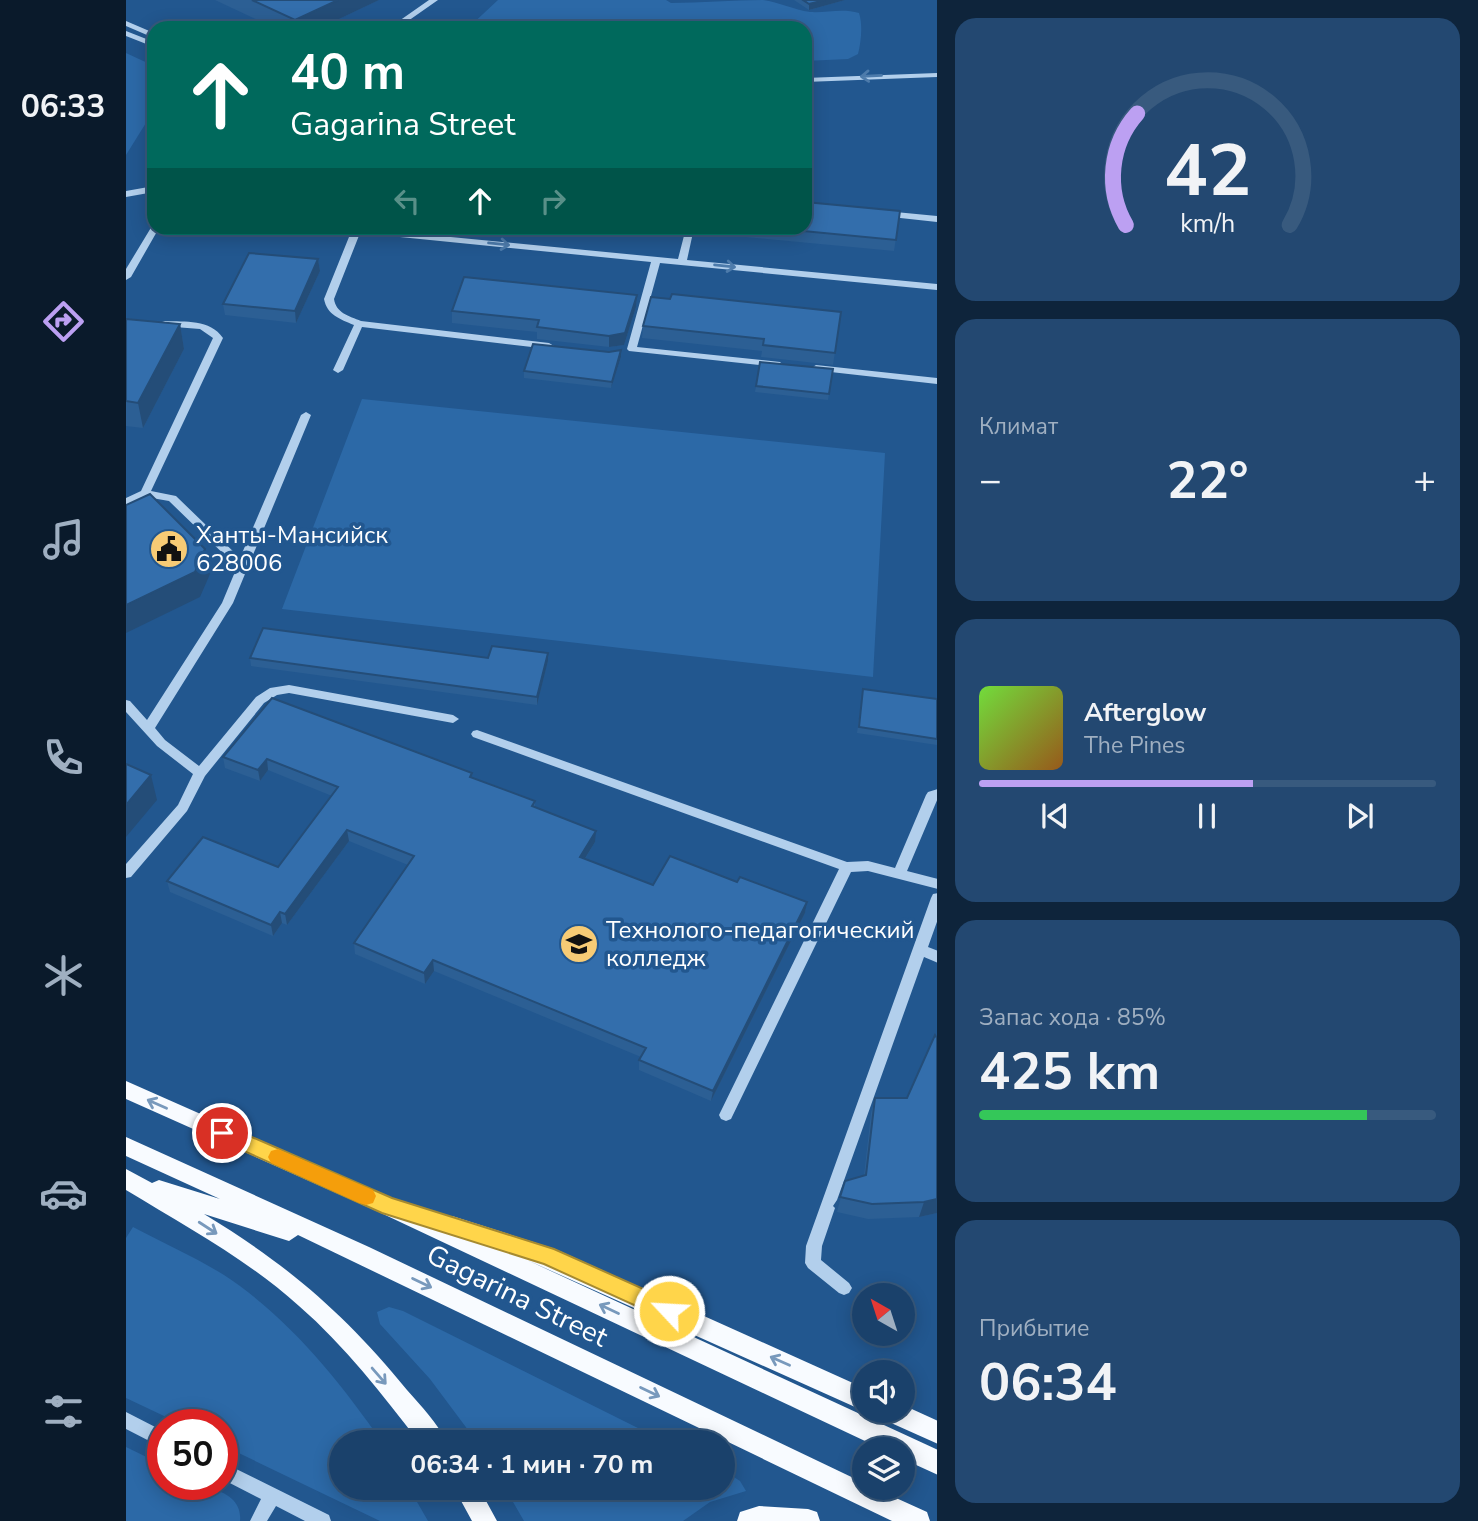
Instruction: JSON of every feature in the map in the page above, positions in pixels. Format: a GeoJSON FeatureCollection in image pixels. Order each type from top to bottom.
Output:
{"type":"FeatureCollection","features":[{"type":"Feature","properties":{"kind":"main road","name":"Gagarina Street"},"geometry":{"type":"LineString","coordinates":[[126,1090],[389,1206],[937,1463]]}},
{"type":"Feature","properties":{"kind":"main road","name":"Gagarina Street"},"geometry":{"type":"LineString","coordinates":[[126,1146],[361,1254],[918,1521]]}},
{"type":"Feature","properties":{"kind":"main road"},"geometry":{"type":"LineString","coordinates":[[127,1180],[361,1254]]}},
{"type":"Feature","properties":{"kind":"main road"},"geometry":{"type":"LineString","coordinates":[[127,1180],[260,1261],[307,1298],[371,1367],[424,1430]]}},
{"type":"Feature","properties":{"kind":"main road"},"geometry":{"type":"LineString","coordinates":[[389,1206],[547,1256],[852,1396]]}},
{"type":"Feature","properties":{"kind":"main road"},"geometry":{"type":"LineString","coordinates":[[731,1366],[852,1399]]}},
{"type":"Feature","properties":{"kind":"main road"},"geometry":{"type":"LineString","coordinates":[[915,1423],[937,1433]]}},
{"type":"Feature","properties":{"kind":"main road"},"geometry":{"type":"LineString","coordinates":[[473,1500],[485,1521]]}},
{"type":"Feature","properties":{"kind":"main road"},"geometry":{"type":"LineString","coordinates":[[749,1521],[759,1518],[808,1521]]}},
{"type":"Feature","properties":{"kind":"street"},"geometry":{"type":"LineString","coordinates":[[403,21],[434,0]]}},
{"type":"Feature","properties":{"kind":"street"},"geometry":{"type":"LineString","coordinates":[[126,23],[147,33]]}},
{"type":"Feature","properties":{"kind":"street"},"geometry":{"type":"LineString","coordinates":[[126,33],[147,42]]}},
{"type":"Feature","properties":{"kind":"street"},"geometry":{"type":"LineString","coordinates":[[812,80],[937,75]]}},
{"type":"Feature","properties":{"kind":"street"},"geometry":{"type":"LineString","coordinates":[[126,194],[147,189]]}},
{"type":"Feature","properties":{"kind":"street"},"geometry":{"type":"LineString","coordinates":[[869,212],[937,219]]}},
{"type":"Feature","properties":{"kind":"street"},"geometry":{"type":"LineString","coordinates":[[126,277],[151,235]]}},
{"type":"Feature","properties":{"kind":"street"},"geometry":{"type":"LineString","coordinates":[[355,235],[329,304],[338,315],[359,324],[556,347]]}},
{"type":"Feature","properties":{"kind":"street"},"geometry":{"type":"LineString","coordinates":[[409,235],[937,287]]}},
{"type":"Feature","properties":{"kind":"street"},"geometry":{"type":"LineString","coordinates":[[682,262],[688,235]]}},
{"type":"Feature","properties":{"kind":"street"},"geometry":{"type":"LineString","coordinates":[[632,349],[656,259]]}},
{"type":"Feature","properties":{"kind":"street"},"geometry":{"type":"LineString","coordinates":[[145,493],[218,338],[215,331],[208,328],[153,323]]}},
{"type":"Feature","properties":{"kind":"street"},"geometry":{"type":"LineString","coordinates":[[338,370],[359,324]]}},
{"type":"Feature","properties":{"kind":"street"},"geometry":{"type":"LineString","coordinates":[[619,353],[632,349],[785,365]]}},
{"type":"Feature","properties":{"kind":"street"},"geometry":{"type":"LineString","coordinates":[[798,366],[937,381]]}},
{"type":"Feature","properties":{"kind":"street"},"geometry":{"type":"LineString","coordinates":[[148,729],[227,603],[306,415]]}},
{"type":"Feature","properties":{"kind":"street"},"geometry":{"type":"LineString","coordinates":[[126,502],[145,493],[172,498],[242,566]]}},
{"type":"Feature","properties":{"kind":"street"},"geometry":{"type":"LineString","coordinates":[[126,873],[183,808],[200,773],[260,700],[278,690],[289,689],[453,719]]}},
{"type":"Feature","properties":{"kind":"street"},"geometry":{"type":"LineString","coordinates":[[126,704],[148,729],[200,773]]}},
{"type":"Feature","properties":{"kind":"street"},"geometry":{"type":"LineString","coordinates":[[477,734],[847,867],[868,866],[937,884]]}},
{"type":"Feature","properties":{"kind":"street"},"geometry":{"type":"LineString","coordinates":[[900,874],[932,795],[937,793]]}},
{"type":"Feature","properties":{"kind":"street"},"geometry":{"type":"LineString","coordinates":[[726,1115],[847,867]]}},
{"type":"Feature","properties":{"kind":"street"},"geometry":{"type":"LineString","coordinates":[[844,1288],[814,1263],[814,1246],[937,898]]}},
{"type":"Feature","properties":{"kind":"street"},"geometry":{"type":"LineString","coordinates":[[920,949],[937,958]]}},
{"type":"Feature","properties":{"kind":"street"},"geometry":{"type":"LineString","coordinates":[[126,1420],[147,1431]]}},
{"type":"Feature","properties":{"kind":"street"},"geometry":{"type":"LineString","coordinates":[[238,1478],[323,1521]]}},
{"type":"Feature","properties":{"kind":"street"},"geometry":{"type":"LineString","coordinates":[[258,1521],[272,1496]]}},
{"type":"Feature","properties":{"kind":"shaded area"},"geometry":{"type":"Polygon","coordinates":[[[498,0],[666,0],[671,3],[763,0],[810,12],[859,13],[861,39],[858,54],[848,59],[812,61],[812,21],[476,21],[498,0]]]}},
{"type":"Feature","properties":{"kind":"shaded area"},"geometry":{"type":"Polygon","coordinates":[[[126,53],[147,63],[147,121],[126,155],[126,53]]]}},
{"type":"Feature","properties":{"kind":"shaded area"},"geometry":{"type":"Polygon","coordinates":[[[362,399],[885,453],[873,677],[282,609],[362,399]]]}},
{"type":"Feature","properties":{"kind":"shaded area"},"geometry":{"type":"Polygon","coordinates":[[[133,1227],[224,1275],[270,1310],[330,1373],[373,1430],[329,1430],[329,1496],[238,1453],[238,1409],[149,1409],[126,1398],[126,1238],[133,1227]]]}},
{"type":"Feature","properties":{"kind":"shaded area"},"geometry":{"type":"Polygon","coordinates":[[[389,1307],[403,1311],[642,1430],[468,1430],[430,1379],[380,1324],[377,1312],[389,1307]]]}},
{"type":"Feature","properties":{"kind":"shaded area"},"geometry":{"type":"Polygon","coordinates":[[[126,1447],[147,1457],[147,1500],[233,1500],[239,1509],[240,1521],[126,1521],[126,1447]]]}},
{"type":"Feature","properties":{"kind":"shaded area"},"geometry":{"type":"Polygon","coordinates":[[[735,1478],[740,1481],[746,1491],[735,1494],[735,1478]]]}},
{"type":"Feature","properties":{"kind":"shaded area"},"geometry":{"type":"Polygon","coordinates":[[[336,1500],[416,1500],[428,1521],[380,1521],[336,1500]]]}},
{"type":"Feature","properties":{"kind":"shaded area"},"geometry":{"type":"Polygon","coordinates":[[[512,1500],[717,1500],[683,1521],[524,1521],[512,1500]]]}},
{"type":"Feature","properties":{"kind":"building"},"geometry":{"type":"Polygon","coordinates":[[[252,0],[338,0],[295,20],[252,0]]]}},
{"type":"Feature","properties":{"kind":"building"},"geometry":{"type":"Polygon","coordinates":[[[803,0],[825,0],[809,4],[803,0]]]}},
{"type":"Feature","properties":{"kind":"building"},"geometry":{"type":"Polygon","coordinates":[[[812,203],[900,211],[896,240],[812,232],[812,203]]]}},
{"type":"Feature","properties":{"kind":"building"},"geometry":{"type":"Polygon","coordinates":[[[249,253],[318,259],[295,311],[223,304],[249,253]]]}},
{"type":"Feature","properties":{"kind":"building"},"geometry":{"type":"Polygon","coordinates":[[[464,277],[637,295],[625,333],[609,336],[537,327],[539,320],[452,311],[464,277]]]}},
{"type":"Feature","properties":{"kind":"building"},"geometry":{"type":"Polygon","coordinates":[[[672,294],[841,312],[835,353],[763,345],[764,339],[643,326],[651,297],[670,299],[672,294]]]}},
{"type":"Feature","properties":{"kind":"building"},"geometry":{"type":"Polygon","coordinates":[[[126,319],[180,324],[138,403],[126,401],[126,319]]]}},
{"type":"Feature","properties":{"kind":"building"},"geometry":{"type":"Polygon","coordinates":[[[533,344],[609,352],[621,350],[612,382],[524,371],[533,344]]]}},
{"type":"Feature","properties":{"kind":"building"},"geometry":{"type":"Polygon","coordinates":[[[760,362],[833,369],[829,394],[756,386],[760,362]]]}},
{"type":"Feature","properties":{"kind":"building"},"geometry":{"type":"Polygon","coordinates":[[[150,494],[205,549],[195,572],[126,605],[126,505],[150,494]]]}},
{"type":"Feature","properties":{"kind":"building"},"geometry":{"type":"Polygon","coordinates":[[[263,628],[488,658],[492,646],[548,653],[537,697],[250,658],[263,628]]]}},
{"type":"Feature","properties":{"kind":"building"},"geometry":{"type":"Polygon","coordinates":[[[863,689],[937,699],[937,739],[859,727],[863,689]]]}},
{"type":"Feature","properties":{"kind":"building"},"geometry":{"type":"Polygon","coordinates":[[[272,698],[472,773],[470,777],[535,801],[532,806],[596,831],[580,857],[653,885],[670,856],[737,882],[740,877],[807,902],[713,1091],[639,1060],[646,1048],[433,960],[424,973],[354,943],[414,856],[347,830],[285,914],[280,912],[271,925],[167,881],[203,837],[278,867],[338,787],[267,759],[258,770],[223,757],[272,698]]]}},
{"type":"Feature","properties":{"kind":"building"},"geometry":{"type":"Polygon","coordinates":[[[126,764],[151,775],[126,805],[126,764]]]}},
{"type":"Feature","properties":{"kind":"building"},"geometry":{"type":"Polygon","coordinates":[[[935,1035],[937,1199],[872,1204],[840,1197],[845,1181],[866,1175],[875,1098],[907,1098],[935,1035]]]}},
{"type":"Feature","properties":{"kind":"slow traffic"},"geometry":{"type":"LineString","coordinates":[[278,1157],[366,1196]]}},
{"type":"Feature","properties":{"kind":"place","name":"Ханты-Мансийск 628006"},"geometry":{"type":"Point","coordinates":[169,549]}},
{"type":"Feature","properties":{"kind":"place","name":"Технолого-педагогический колледж"},"geometry":{"type":"Point","coordinates":[579,944]}},
{"type":"Feature","properties":{"kind":"route"},"geometry":{"type":"LineString","coordinates":[[222,1133],[389,1206],[547,1256],[669,1311]]}}]}
